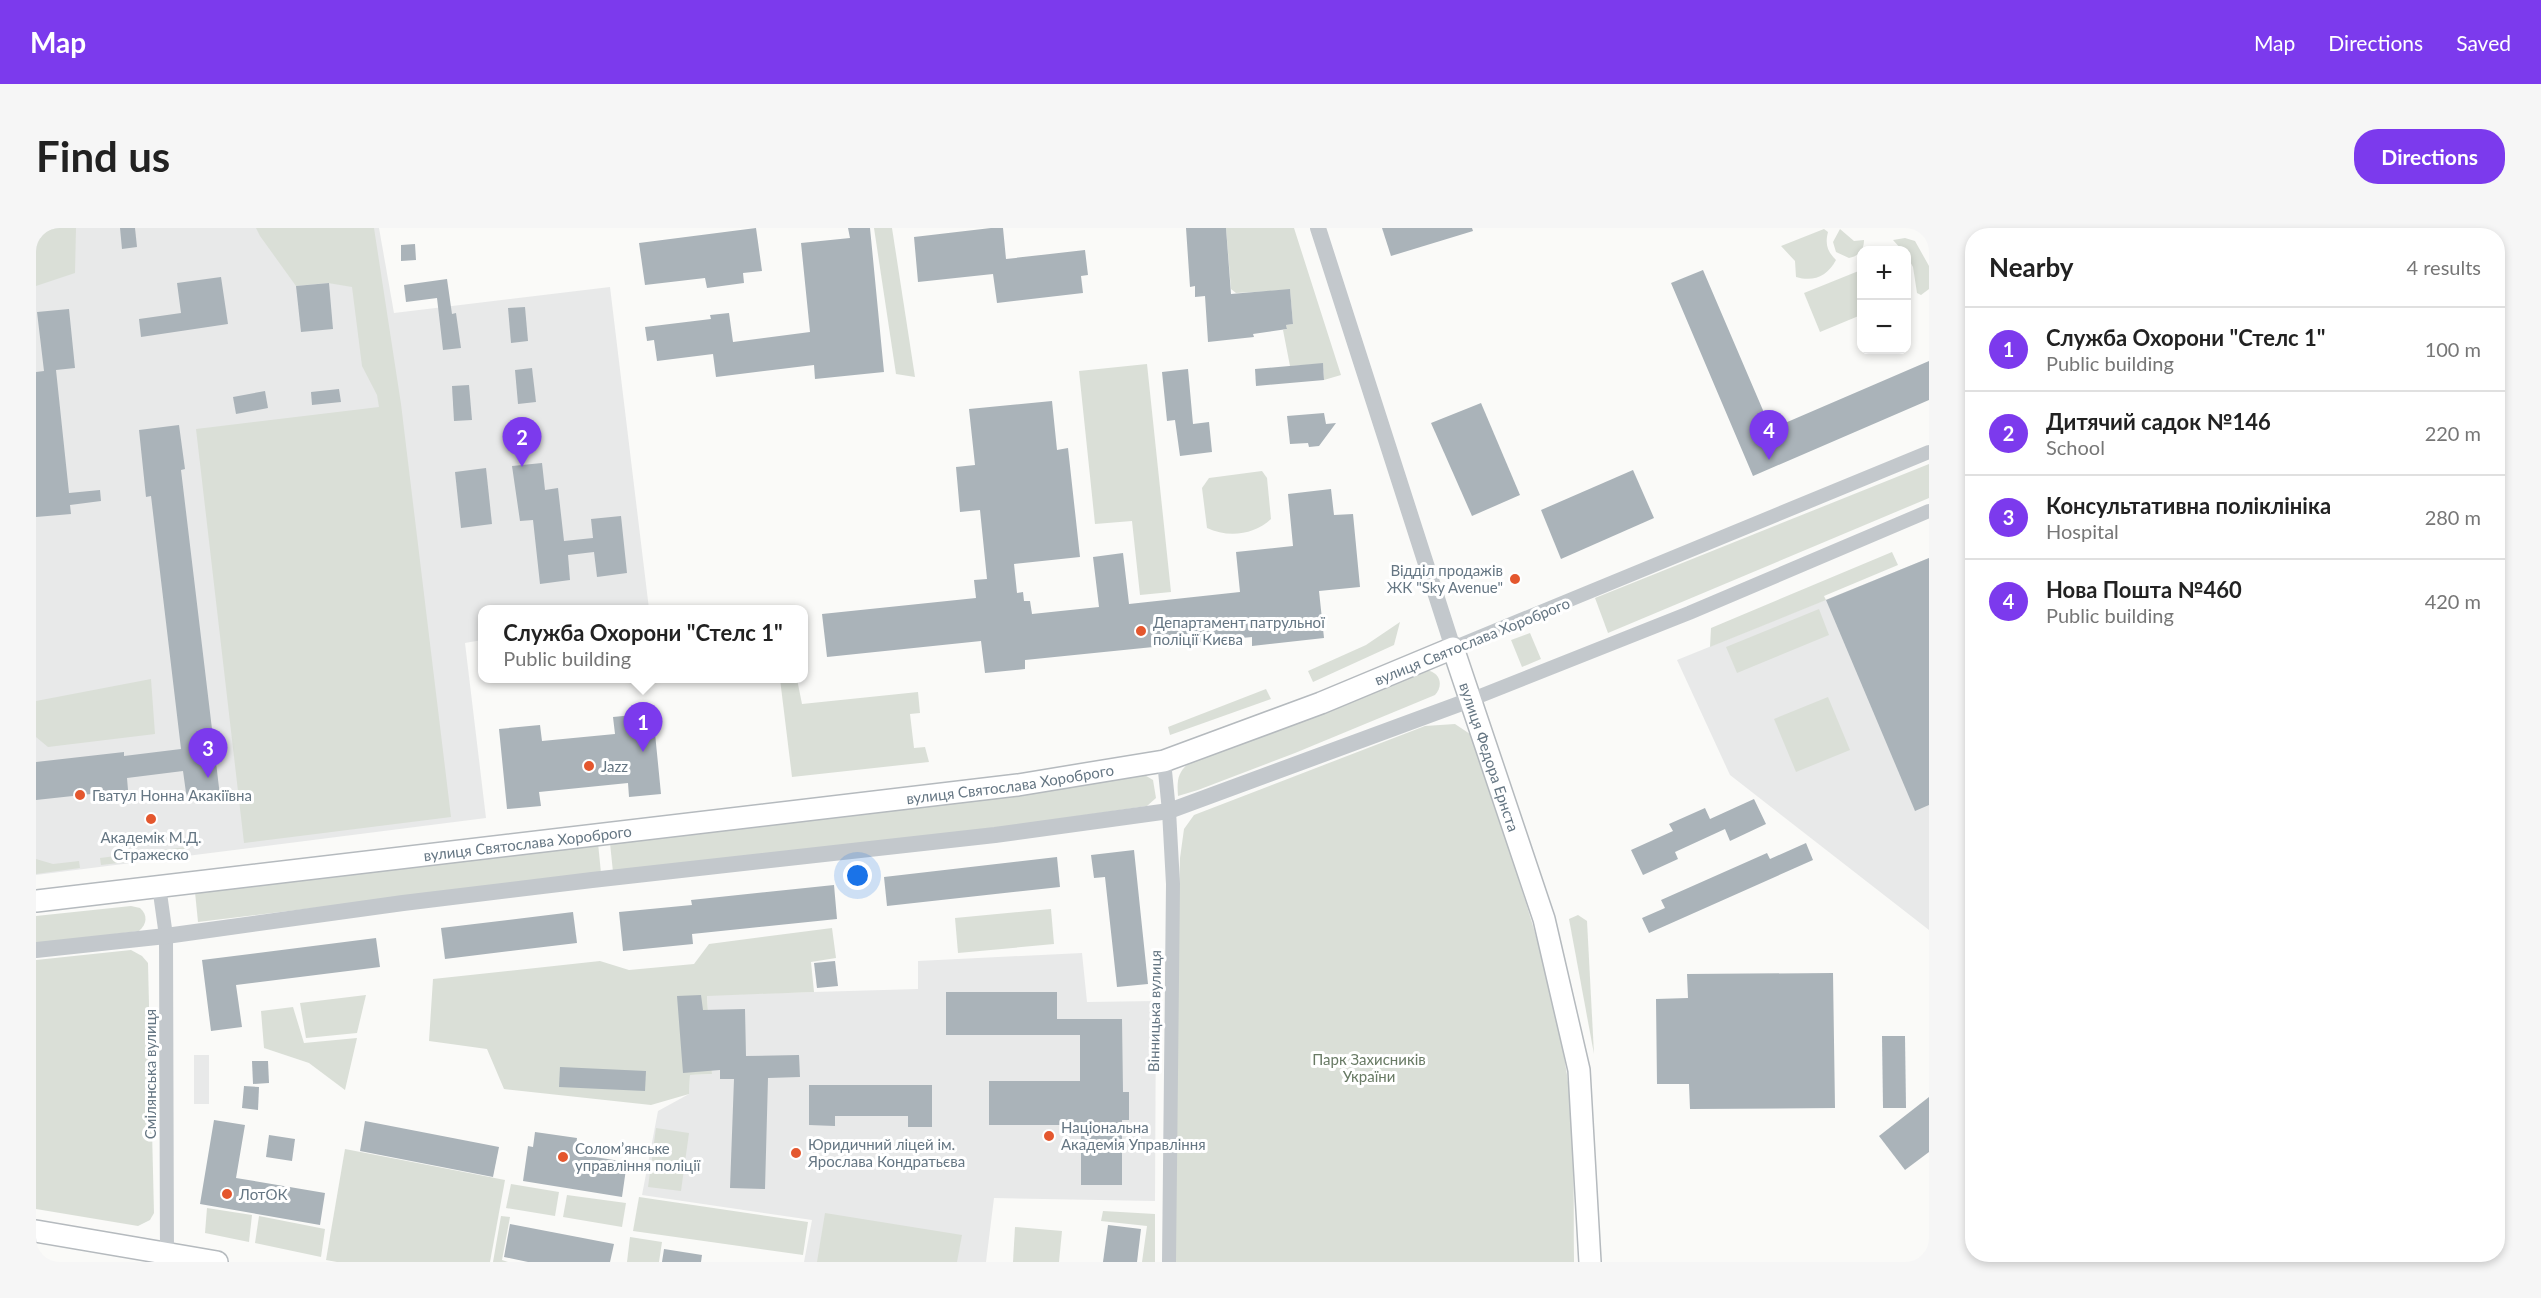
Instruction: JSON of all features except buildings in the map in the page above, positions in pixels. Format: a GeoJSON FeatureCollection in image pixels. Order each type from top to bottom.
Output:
{"type":"FeatureCollection","features":[{"type":"Feature","properties":{"kind":"main road","name":"вулиця Федора Ернста"},"geometry":{"type":"LineString","coordinates":[[1453,648],[1544,919],[1579,1070],[1590,1262]]}},
{"type":"Feature","properties":{"kind":"main road","name":"вулиця Святослава Хороброго"},"geometry":{"type":"LineString","coordinates":[[36,901],[1018,785],[1164,760],[1322,703],[1453,648]]}},
{"type":"Feature","properties":{"kind":"main road"},"geometry":{"type":"LineString","coordinates":[[36,1231],[167,1258],[217,1262]]}},
{"type":"Feature","properties":{"kind":"street","name":"вулиця Федора Ернста"},"geometry":{"type":"LineString","coordinates":[[1318,228],[1453,648]]}},
{"type":"Feature","properties":{"kind":"street","name":"вулиця Святослава Хороброго"},"geometry":{"type":"LineString","coordinates":[[1453,648],[1929,452]]}},
{"type":"Feature","properties":{"kind":"street"},"geometry":{"type":"LineString","coordinates":[[36,950],[166,936],[403,903],[995,835],[1169,811],[1470,700],[1689,613],[1929,511]]}},
{"type":"Feature","properties":{"kind":"street","name":"Вінницька вулиця"},"geometry":{"type":"LineString","coordinates":[[1164,760],[1173,884],[1169,1262]]}},
{"type":"Feature","properties":{"kind":"street","name":"Смілянська вулиця"},"geometry":{"type":"LineString","coordinates":[[159,886],[166,936],[167,1258]]}},
{"type":"Feature","properties":{"kind":"shaded area"},"geometry":{"type":"Polygon","coordinates":[[[36,228],[379,228],[394,313],[610,287],[649,605],[478,605],[478,641],[465,643],[486,818],[36,875],[36,228]]]}},
{"type":"Feature","properties":{"kind":"shaded area"},"geometry":{"type":"Polygon","coordinates":[[[1929,558],[1929,930],[1730,775],[1677,660],[1929,558]]]}},
{"type":"Feature","properties":{"kind":"shaded area"},"geometry":{"type":"Polygon","coordinates":[[[1082,953],[1087,1002],[1156,1001],[1155,1201],[994,1198],[986,1262],[804,1262],[812,1220],[642,1195],[658,1111],[689,1094],[690,1075],[712,1074],[707,995],[918,989],[918,961],[1082,953]]]}},
{"type":"Feature","properties":{"kind":"shaded area"},"geometry":{"type":"Polygon","coordinates":[[[194,1055],[209,1055],[209,1104],[194,1104],[194,1055]]]}},
{"type":"Feature","properties":{"kind":"green space"},"geometry":{"type":"Polygon","coordinates":[[[36,228],[76,228],[75,273],[36,286],[36,228]]]}},
{"type":"Feature","properties":{"kind":"green space"},"geometry":{"type":"Polygon","coordinates":[[[256,228],[374,228],[401,404],[451,817],[244,843],[196,429],[379,407],[377,395],[362,366],[352,287],[328,283],[296,286],[256,228]]]}},
{"type":"Feature","properties":{"kind":"green space"},"geometry":{"type":"Polygon","coordinates":[[[874,228],[892,228],[915,377],[896,374],[874,228]]]}},
{"type":"Feature","properties":{"kind":"green space"},"geometry":{"type":"Polygon","coordinates":[[[1226,228],[1294,228],[1341,375],[1324,380],[1323,364],[1290,366],[1283,330],[1287,329],[1286,325],[1293,324],[1290,290],[1236,293],[1231,289],[1226,228]]]}},
{"type":"Feature","properties":{"kind":"green space"},"geometry":{"type":"Polygon","coordinates":[[[1824,229],[1828,232],[1829,250],[1836,260],[1828,271],[1819,277],[1808,279],[1796,277],[1795,261],[1781,246],[1824,229]]]}},
{"type":"Feature","properties":{"kind":"green space"},"geometry":{"type":"Polygon","coordinates":[[[1840,229],[1854,241],[1864,240],[1863,246],[1857,246],[1857,255],[1849,258],[1836,252],[1833,242],[1840,229]]]}},
{"type":"Feature","properties":{"kind":"green space"},"geometry":{"type":"Polygon","coordinates":[[[1905,238],[1915,241],[1929,266],[1929,289],[1921,295],[1917,293],[1911,263],[1911,246],[1898,246],[1893,240],[1905,238]]]}},
{"type":"Feature","properties":{"kind":"green space"},"geometry":{"type":"Polygon","coordinates":[[[1857,272],[1857,317],[1820,332],[1804,293],[1857,272]]]}},
{"type":"Feature","properties":{"kind":"green space"},"geometry":{"type":"Polygon","coordinates":[[[1147,364],[1171,592],[1140,595],[1132,521],[1095,524],[1079,371],[1147,364]]]}},
{"type":"Feature","properties":{"kind":"green space"},"geometry":{"type":"Polygon","coordinates":[[[1929,464],[1929,498],[1608,633],[1595,598],[1929,464]]]}},
{"type":"Feature","properties":{"kind":"green space"},"geometry":{"type":"Polygon","coordinates":[[[1262,471],[1267,478],[1271,519],[1249,532],[1232,534],[1207,528],[1202,488],[1209,478],[1262,471]]]}},
{"type":"Feature","properties":{"kind":"green space"},"geometry":{"type":"Polygon","coordinates":[[[1892,552],[1898,565],[1824,596],[1826,600],[1710,647],[1711,628],[1892,552]]]}},
{"type":"Feature","properties":{"kind":"green space"},"geometry":{"type":"Polygon","coordinates":[[[1819,609],[1829,635],[1737,673],[1726,647],[1819,609]]]}},
{"type":"Feature","properties":{"kind":"green space"},"geometry":{"type":"Polygon","coordinates":[[[1400,622],[1394,645],[1313,682],[1308,671],[1366,645],[1400,622]]]}},
{"type":"Feature","properties":{"kind":"green space"},"geometry":{"type":"Polygon","coordinates":[[[1530,633],[1541,659],[1522,667],[1511,640],[1530,633]]]}},
{"type":"Feature","properties":{"kind":"green space"},"geometry":{"type":"Polygon","coordinates":[[[1426,670],[1435,673],[1439,680],[1438,691],[1435,695],[1295,753],[1178,796],[1178,778],[1188,764],[1426,670]]]}},
{"type":"Feature","properties":{"kind":"green space"},"geometry":{"type":"Polygon","coordinates":[[[151,679],[155,734],[48,747],[36,737],[36,701],[151,679]]]}},
{"type":"Feature","properties":{"kind":"green space"},"geometry":{"type":"Polygon","coordinates":[[[780,683],[798,683],[802,704],[918,692],[920,713],[910,714],[914,748],[925,747],[929,762],[792,777],[780,683]]]}},
{"type":"Feature","properties":{"kind":"green space"},"geometry":{"type":"Polygon","coordinates":[[[1266,689],[1271,699],[1170,735],[1168,727],[1266,689]]]}},
{"type":"Feature","properties":{"kind":"green space"},"geometry":{"type":"Polygon","coordinates":[[[1828,697],[1850,750],[1796,772],[1774,719],[1828,697]]]}},
{"type":"Feature","properties":{"kind":"green space","name":"Парк Захисників України"},"geometry":{"type":"Polygon","coordinates":[[[1455,724],[1470,734],[1526,903],[1550,988],[1570,1098],[1574,1168],[1574,1262],[1175,1262],[1173,1105],[1180,858],[1184,829],[1194,815],[1425,726],[1455,724]]]}},
{"type":"Feature","properties":{"kind":"green space"},"geometry":{"type":"Polygon","coordinates":[[[1143,774],[1153,780],[1156,798],[1147,806],[997,828],[613,872],[610,843],[1143,774]]]}},
{"type":"Feature","properties":{"kind":"green space"},"geometry":{"type":"Polygon","coordinates":[[[598,843],[601,873],[198,922],[195,892],[598,843]]]}},
{"type":"Feature","properties":{"kind":"green space"},"geometry":{"type":"Polygon","coordinates":[[[186,847],[187,855],[101,865],[100,858],[186,847]]]}},
{"type":"Feature","properties":{"kind":"green space"},"geometry":{"type":"Polygon","coordinates":[[[36,859],[53,864],[79,861],[80,868],[36,874],[36,859]]]}},
{"type":"Feature","properties":{"kind":"green space"},"geometry":{"type":"Polygon","coordinates":[[[131,906],[140,908],[145,917],[145,922],[139,931],[36,944],[36,916],[131,906]]]}},
{"type":"Feature","properties":{"kind":"green space"},"geometry":{"type":"Polygon","coordinates":[[[1051,909],[1054,944],[958,953],[955,918],[1051,909]]]}},
{"type":"Feature","properties":{"kind":"green space"},"geometry":{"type":"Polygon","coordinates":[[[1578,915],[1587,921],[1594,1054],[1569,919],[1578,915]]]}},
{"type":"Feature","properties":{"kind":"green space"},"geometry":{"type":"Polygon","coordinates":[[[832,928],[836,958],[811,962],[814,992],[707,996],[712,1074],[690,1075],[689,1094],[651,1105],[504,1089],[487,1049],[429,1041],[433,979],[600,961],[629,970],[694,964],[709,944],[832,928]]]}},
{"type":"Feature","properties":{"kind":"green space"},"geometry":{"type":"Polygon","coordinates":[[[131,950],[142,956],[148,963],[154,1213],[150,1220],[138,1226],[36,1209],[36,960],[131,950]]]}},
{"type":"Feature","properties":{"kind":"green space"},"geometry":{"type":"Polygon","coordinates":[[[366,995],[357,1033],[306,1038],[300,1003],[366,995]]]}},
{"type":"Feature","properties":{"kind":"green space"},"geometry":{"type":"Polygon","coordinates":[[[293,1007],[304,1043],[357,1038],[345,1090],[309,1063],[264,1048],[261,1011],[293,1007]]]}},
{"type":"Feature","properties":{"kind":"green space"},"geometry":{"type":"Polygon","coordinates":[[[656,1128],[689,1133],[681,1191],[648,1187],[656,1128]]]}},
{"type":"Feature","properties":{"kind":"green space"},"geometry":{"type":"Polygon","coordinates":[[[345,1149],[505,1180],[490,1262],[337,1262],[326,1260],[345,1149]]]}},
{"type":"Feature","properties":{"kind":"green space"},"geometry":{"type":"Polygon","coordinates":[[[511,1184],[559,1192],[555,1216],[506,1208],[511,1184]]]}},
{"type":"Feature","properties":{"kind":"green space"},"geometry":{"type":"Polygon","coordinates":[[[567,1195],[626,1203],[622,1227],[563,1217],[567,1195]]]}},
{"type":"Feature","properties":{"kind":"green space"},"geometry":{"type":"Polygon","coordinates":[[[639,1197],[808,1222],[803,1255],[633,1231],[639,1197]]]}},
{"type":"Feature","properties":{"kind":"green space"},"geometry":{"type":"Polygon","coordinates":[[[207,1208],[252,1215],[249,1242],[205,1233],[207,1208]]]}},
{"type":"Feature","properties":{"kind":"green space"},"geometry":{"type":"Polygon","coordinates":[[[1103,1211],[1155,1214],[1155,1262],[1142,1262],[1147,1226],[1101,1221],[1103,1211]]]}},
{"type":"Feature","properties":{"kind":"green space"},"geometry":{"type":"Polygon","coordinates":[[[825,1213],[962,1235],[957,1262],[817,1262],[825,1213]]]}},
{"type":"Feature","properties":{"kind":"green space"},"geometry":{"type":"Polygon","coordinates":[[[259,1216],[325,1229],[321,1257],[255,1243],[259,1216]]]}},
{"type":"Feature","properties":{"kind":"green space"},"geometry":{"type":"Polygon","coordinates":[[[501,1216],[510,1217],[502,1260],[508,1262],[493,1262],[501,1216]]]}},
{"type":"Feature","properties":{"kind":"green space"},"geometry":{"type":"Polygon","coordinates":[[[1015,1227],[1062,1231],[1059,1262],[1013,1262],[1015,1227]]]}},
{"type":"Feature","properties":{"kind":"green space"},"geometry":{"type":"Polygon","coordinates":[[[630,1237],[662,1242],[659,1262],[627,1262],[630,1237]]]}},
{"type":"Feature","properties":{"kind":"place","name":"Нова Пошта №460"},"geometry":{"type":"Point","coordinates":[1769,460]}},
{"type":"Feature","properties":{"kind":"place","name":"Дитячий садок №146"},"geometry":{"type":"Point","coordinates":[522,467]}},
{"type":"Feature","properties":{"kind":"place","name":"Відділ продажів ЖК \"Sky Avenue\""},"geometry":{"type":"Point","coordinates":[1515,579]}},
{"type":"Feature","properties":{"kind":"place","name":"Департамент патрульної поліції Києва"},"geometry":{"type":"Point","coordinates":[1141,631]}},
{"type":"Feature","properties":{"kind":"place","name":"Служба Охорони \"Стелс 1\""},"geometry":{"type":"Point","coordinates":[643,752]}},
{"type":"Feature","properties":{"kind":"place","name":"Jazz"},"geometry":{"type":"Point","coordinates":[589,766]}},
{"type":"Feature","properties":{"kind":"place","name":"Консультативна поліклініка"},"geometry":{"type":"Point","coordinates":[208,778]}},
{"type":"Feature","properties":{"kind":"place","name":"Гватул Нонна Акакіївна"},"geometry":{"type":"Point","coordinates":[80,795]}},
{"type":"Feature","properties":{"kind":"place","name":"Академік М.Д. Стражеско"},"geometry":{"type":"Point","coordinates":[151,819]}},
{"type":"Feature","properties":{"kind":"place","name":"Національна Академія Управління"},"geometry":{"type":"Point","coordinates":[1049,1136]}},
{"type":"Feature","properties":{"kind":"place","name":"Юридичний ліцей ім. Ярослава Кондратьєва"},"geometry":{"type":"Point","coordinates":[796,1153]}},
{"type":"Feature","properties":{"kind":"place","name":"Соломʼянське управління поліції"},"geometry":{"type":"Point","coordinates":[563,1157]}},
{"type":"Feature","properties":{"kind":"place","name":"ЛотОК"},"geometry":{"type":"Point","coordinates":[227,1194]}}]}
